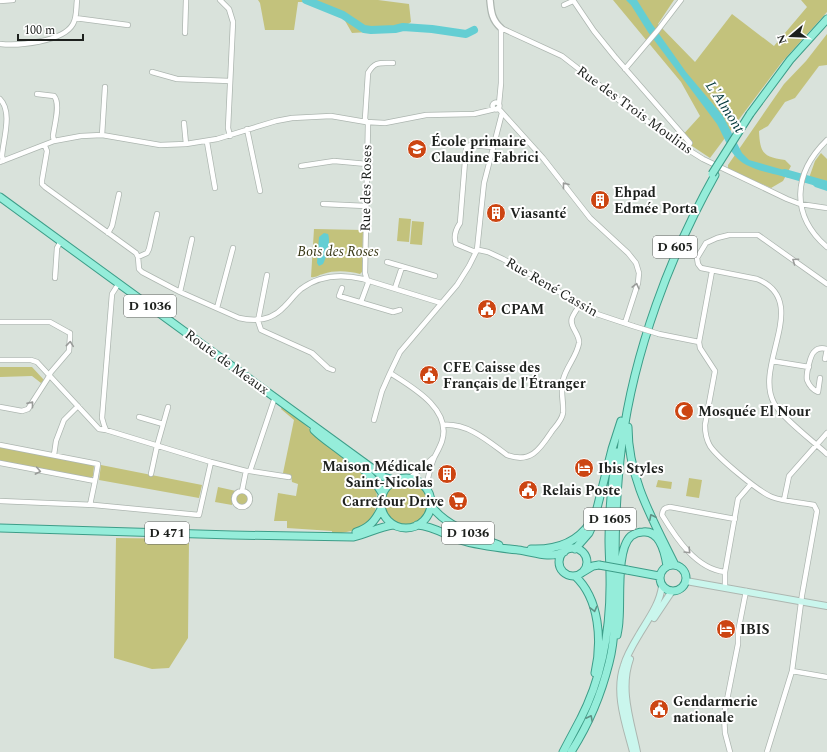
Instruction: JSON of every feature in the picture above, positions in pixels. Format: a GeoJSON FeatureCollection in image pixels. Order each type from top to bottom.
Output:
{"type":"FeatureCollection","features":[{"type":"Feature","properties":{"kind":"main road","name":"D 605"},"geometry":{"type":"LineString","coordinates":[[621,422],[640,344],[657,294],[685,225],[714,175],[786,65],[827,19]]}},
{"type":"Feature","properties":{"kind":"main road","name":"D 605"},"geometry":{"type":"LineString","coordinates":[[752,115],[784,73],[827,24]]}},
{"type":"Feature","properties":{"kind":"main road","name":"D 605"},"geometry":{"type":"LineString","coordinates":[[630,398],[646,337],[667,276],[714,175]]}},
{"type":"Feature","properties":{"kind":"main road","name":"Route de Meaux"},"geometry":{"type":"LineString","coordinates":[[0,197],[384,477],[394,480]]}},
{"type":"Feature","properties":{"kind":"main road"},"geometry":{"type":"LineString","coordinates":[[630,398],[628,440],[637,482],[644,503],[675,565]]}},
{"type":"Feature","properties":{"kind":"main road","name":"D 1605"},"geometry":{"type":"LineString","coordinates":[[611,654],[615,596],[616,506],[622,442],[630,398]]}},
{"type":"Feature","properties":{"kind":"main road","name":"Route de Meaux"},"geometry":{"type":"LineString","coordinates":[[299,415],[326,441],[344,453],[366,472],[382,493]]}},
{"type":"Feature","properties":{"kind":"main road"},"geometry":{"type":"LineString","coordinates":[[575,549],[591,529],[597,511],[612,449],[621,422]]}},
{"type":"Feature","properties":{"kind":"main road","name":"D 1605"},"geometry":{"type":"LineString","coordinates":[[563,752],[590,701],[604,656],[610,578],[609,539],[611,501],[621,422]]}},
{"type":"Feature","properties":{"kind":"main road"},"geometry":{"type":"LineString","coordinates":[[403,477],[410,478],[419,481],[426,488],[430,497],[431,505],[426,517],[417,526],[405,528],[393,525],[385,517],[381,509],[382,493],[388,484],[394,480],[403,477]]}},
{"type":"Feature","properties":{"kind":"main road","name":"D 1036"},"geometry":{"type":"LineString","coordinates":[[431,505],[440,515],[465,531],[513,550]]}},
{"type":"Feature","properties":{"kind":"main road","name":"D 471"},"geometry":{"type":"LineString","coordinates":[[335,537],[365,529],[373,522],[381,509]]}},
{"type":"Feature","properties":{"kind":"main road"},"geometry":{"type":"LineString","coordinates":[[521,551],[529,549],[544,550],[570,543],[586,529],[597,511]]}},
{"type":"Feature","properties":{"kind":"main road","name":"D 471"},"geometry":{"type":"LineString","coordinates":[[0,528],[335,537],[358,536],[379,528],[393,525]]}},
{"type":"Feature","properties":{"kind":"main road","name":"D 1036"},"geometry":{"type":"LineString","coordinates":[[417,526],[430,527],[462,541],[481,545],[543,555],[555,555],[564,552]]}},
{"type":"Feature","properties":{"kind":"main road"},"geometry":{"type":"LineString","coordinates":[[571,752],[594,712],[615,644],[619,621],[622,555],[628,539],[640,532],[652,534],[657,538],[662,548],[667,566]]}},
{"type":"Feature","properties":{"kind":"main road"},"geometry":{"type":"LineString","coordinates":[[580,720],[595,671],[598,651],[598,629],[593,604],[582,582],[575,576],[566,574],[560,568],[559,559],[567,550],[575,549],[599,565]]}},
{"type":"Feature","properties":{"kind":"main road","name":"D 1036"},"geometry":{"type":"LineString","coordinates":[[543,555],[560,568]]}},
{"type":"Feature","properties":{"kind":"main road"},"geometry":{"type":"LineString","coordinates":[[583,572],[587,564],[585,556]]}},
{"type":"Feature","properties":{"kind":"main road"},"geometry":{"type":"LineString","coordinates":[[575,576],[593,566],[599,565],[659,576]]}},
{"type":"Feature","properties":{"kind":"main road"},"geometry":{"type":"LineString","coordinates":[[675,565],[679,566],[685,573],[686,581],[681,589],[672,591],[666,590],[662,586],[659,576],[663,568],[675,565]]}},
{"type":"Feature","properties":{"kind":"main road"},"geometry":{"type":"LineString","coordinates":[[686,581],[827,606]]}},
{"type":"Feature","properties":{"kind":"main road"},"geometry":{"type":"LineString","coordinates":[[633,752],[620,693],[623,666],[630,650],[661,596],[662,586]]}},
{"type":"Feature","properties":{"kind":"main road"},"geometry":{"type":"LineString","coordinates":[[637,752],[625,689],[626,674],[632,654],[658,610],[672,591]]}},
{"type":"Feature","properties":{"kind":"street"},"geometry":{"type":"LineString","coordinates":[[0,1],[12,0]]}},
{"type":"Feature","properties":{"kind":"street"},"geometry":{"type":"LineString","coordinates":[[0,44],[20,44],[59,36],[70,28],[75,18],[77,0]]}},
{"type":"Feature","properties":{"kind":"street"},"geometry":{"type":"LineString","coordinates":[[185,34],[186,0]]}},
{"type":"Feature","properties":{"kind":"street"},"geometry":{"type":"LineString","coordinates":[[220,0],[229,9],[233,22],[228,128],[230,136]]}},
{"type":"Feature","properties":{"kind":"street"},"geometry":{"type":"LineString","coordinates":[[490,0],[492,16],[495,23],[501,28],[501,70],[496,106]]}},
{"type":"Feature","properties":{"kind":"street"},"geometry":{"type":"LineString","coordinates":[[564,5],[573,0],[594,31],[625,69],[690,143],[687,149]]}},
{"type":"Feature","properties":{"kind":"street"},"geometry":{"type":"LineString","coordinates":[[625,69],[652,38],[681,0]]}},
{"type":"Feature","properties":{"kind":"street"},"geometry":{"type":"LineString","coordinates":[[75,18],[128,25]]}},
{"type":"Feature","properties":{"kind":"street","name":"Rue des Trois Moulins"},"geometry":{"type":"LineString","coordinates":[[501,28],[562,56],[673,141],[703,159],[787,199],[800,204],[827,208]]}},
{"type":"Feature","properties":{"kind":"street","name":"Rue des Roses"},"geometry":{"type":"LineString","coordinates":[[362,302],[368,283],[366,279],[366,206],[368,124],[365,119],[368,73],[372,67],[378,63],[393,63]]}},
{"type":"Feature","properties":{"kind":"street"},"geometry":{"type":"LineString","coordinates":[[152,72],[177,79],[230,81]]}},
{"type":"Feature","properties":{"kind":"street"},"geometry":{"type":"LineString","coordinates":[[102,135],[106,87]]}},
{"type":"Feature","properties":{"kind":"street"},"geometry":{"type":"LineString","coordinates":[[38,94],[54,96],[56,99],[57,104],[53,136],[54,142]]}},
{"type":"Feature","properties":{"kind":"street"},"geometry":{"type":"LineString","coordinates":[[0,99],[6,108],[7,115],[2,162],[54,142],[81,136],[102,135],[160,145],[186,144],[207,142],[276,121],[309,116],[331,116],[366,122],[385,123],[426,115],[474,114],[496,106]]}},
{"type":"Feature","properties":{"kind":"street"},"geometry":{"type":"LineString","coordinates":[[496,106],[543,158],[590,218],[628,253],[636,263],[639,273],[638,283],[625,323]]}},
{"type":"Feature","properties":{"kind":"street"},"geometry":{"type":"LineString","coordinates":[[374,420],[382,391],[400,352],[466,272],[477,250],[484,183],[502,113]]}},
{"type":"Feature","properties":{"kind":"street"},"geometry":{"type":"LineString","coordinates":[[184,123],[186,144]]}},
{"type":"Feature","properties":{"kind":"street"},"geometry":{"type":"LineString","coordinates":[[247,129],[260,191]]}},
{"type":"Feature","properties":{"kind":"street"},"geometry":{"type":"LineString","coordinates":[[827,140],[814,156],[805,174],[800,195],[800,204],[806,222],[812,231],[827,246]]}},
{"type":"Feature","properties":{"kind":"street"},"geometry":{"type":"LineString","coordinates":[[207,142],[215,188]]}},
{"type":"Feature","properties":{"kind":"street","name":"Rue René Cassin"},"geometry":{"type":"LineString","coordinates":[[493,147],[471,145],[466,149],[460,223],[455,229],[454,242],[458,246],[473,251],[477,250],[488,252],[503,259],[597,314],[659,334],[699,342]]}},
{"type":"Feature","properties":{"kind":"street"},"geometry":{"type":"LineString","coordinates":[[45,146],[47,151],[42,184],[45,188],[136,253],[138,257],[138,269],[142,272],[180,292],[239,318],[250,321],[258,321],[268,318],[279,312],[302,288],[329,276],[345,276],[366,279],[441,303]]}},
{"type":"Feature","properties":{"kind":"street"},"geometry":{"type":"LineString","coordinates":[[301,166],[334,161],[367,164]]}},
{"type":"Feature","properties":{"kind":"street"},"geometry":{"type":"LineString","coordinates":[[108,233],[112,226],[119,194]]}},
{"type":"Feature","properties":{"kind":"street"},"geometry":{"type":"LineString","coordinates":[[323,204],[366,206]]}},
{"type":"Feature","properties":{"kind":"street"},"geometry":{"type":"LineString","coordinates":[[138,257],[147,253],[149,249],[157,214]]}},
{"type":"Feature","properties":{"kind":"street"},"geometry":{"type":"LineString","coordinates":[[827,284],[758,235],[717,238],[706,243],[697,258],[698,264],[701,268],[757,279],[772,288],[779,297],[781,315],[769,380],[770,392],[774,404],[784,415],[827,454]]}},
{"type":"Feature","properties":{"kind":"street"},"geometry":{"type":"LineString","coordinates":[[180,292],[192,239]]}},
{"type":"Feature","properties":{"kind":"street"},"geometry":{"type":"LineString","coordinates":[[55,278],[57,248],[61,241]]}},
{"type":"Feature","properties":{"kind":"street"},"geometry":{"type":"LineString","coordinates":[[217,308],[233,248]]}},
{"type":"Feature","properties":{"kind":"street"},"geometry":{"type":"LineString","coordinates":[[387,262],[435,276]]}},
{"type":"Feature","properties":{"kind":"street"},"geometry":{"type":"LineString","coordinates":[[395,288],[402,267]]}},
{"type":"Feature","properties":{"kind":"street"},"geometry":{"type":"LineString","coordinates":[[712,271],[699,342],[700,348],[715,371],[705,425],[707,438],[714,451],[751,484],[765,494],[784,500],[814,505],[817,511],[792,671],[767,752]]}},
{"type":"Feature","properties":{"kind":"street"},"geometry":{"type":"LineString","coordinates":[[267,275],[258,321],[261,330],[312,353],[328,368],[333,370]]}},
{"type":"Feature","properties":{"kind":"street"},"geometry":{"type":"LineString","coordinates":[[106,430],[102,418],[112,294],[119,283]]}},
{"type":"Feature","properties":{"kind":"street"},"geometry":{"type":"LineString","coordinates":[[342,288],[339,296],[393,312],[400,310]]}},
{"type":"Feature","properties":{"kind":"street"},"geometry":{"type":"LineString","coordinates":[[443,425],[457,425],[466,428],[514,458],[524,459],[539,449],[561,419],[563,412],[561,396],[563,380],[566,370],[577,350],[579,342],[571,320],[580,305]]}},
{"type":"Feature","properties":{"kind":"street"},"geometry":{"type":"LineString","coordinates":[[0,322],[50,322],[70,333],[69,351],[51,372],[50,376],[28,409],[22,411],[0,407]]}},
{"type":"Feature","properties":{"kind":"street"},"geometry":{"type":"LineString","coordinates":[[820,378],[818,392],[809,385],[807,379],[808,367],[811,356],[815,350],[822,348],[827,349],[825,359]]}},
{"type":"Feature","properties":{"kind":"street"},"geometry":{"type":"LineString","coordinates":[[0,360],[34,360],[99,429],[211,462],[248,471],[289,477]]}},
{"type":"Feature","properties":{"kind":"street"},"geometry":{"type":"LineString","coordinates":[[772,360],[808,367]]}},
{"type":"Feature","properties":{"kind":"street"},"geometry":{"type":"LineString","coordinates":[[390,373],[431,402],[440,416],[443,425],[443,439],[435,456],[426,488]]}},
{"type":"Feature","properties":{"kind":"street"},"geometry":{"type":"LineString","coordinates":[[242,491],[275,397]]}},
{"type":"Feature","properties":{"kind":"street"},"geometry":{"type":"LineString","coordinates":[[54,456],[56,440],[64,420],[78,406]]}},
{"type":"Feature","properties":{"kind":"street"},"geometry":{"type":"LineString","coordinates":[[151,474],[168,407]]}},
{"type":"Feature","properties":{"kind":"street"},"geometry":{"type":"LineString","coordinates":[[139,417],[163,424]]}},
{"type":"Feature","properties":{"kind":"street"},"geometry":{"type":"LineString","coordinates":[[89,418],[102,418]]}},
{"type":"Feature","properties":{"kind":"street"},"geometry":{"type":"LineString","coordinates":[[784,500],[789,476],[827,433]]}},
{"type":"Feature","properties":{"kind":"street"},"geometry":{"type":"LineString","coordinates":[[0,445],[98,464],[90,505]]}},
{"type":"Feature","properties":{"kind":"street"},"geometry":{"type":"LineString","coordinates":[[410,478],[435,456]]}},
{"type":"Feature","properties":{"kind":"street"},"geometry":{"type":"LineString","coordinates":[[0,501],[90,505],[199,516],[211,462]]}},
{"type":"Feature","properties":{"kind":"street"},"geometry":{"type":"LineString","coordinates":[[0,463],[95,481]]}},
{"type":"Feature","properties":{"kind":"street"},"geometry":{"type":"LineString","coordinates":[[724,588],[725,572],[738,499],[751,484]]}},
{"type":"Feature","properties":{"kind":"street"},"geometry":{"type":"LineString","coordinates":[[725,572],[713,570],[691,554],[680,542],[662,515],[665,508],[670,507],[734,519]]}},
{"type":"Feature","properties":{"kind":"street"},"geometry":{"type":"LineString","coordinates":[[730,752],[725,732],[724,715],[738,644],[738,632],[746,591]]}},
{"type":"Feature","properties":{"kind":"street"},"geometry":{"type":"LineString","coordinates":[[792,671],[827,677]]}},
{"type":"Feature","properties":{"kind":"green space"},"geometry":{"type":"Polygon","coordinates":[[[258,0],[378,0],[409,4],[411,22],[399,30],[352,33],[344,19],[304,2],[298,2],[294,30],[265,30],[260,3],[258,0]]]}},
{"type":"Feature","properties":{"kind":"green space"},"geometry":{"type":"Polygon","coordinates":[[[613,0],[674,0],[658,24],[695,62],[732,14],[774,46],[807,7],[801,0],[827,0],[827,12],[782,62],[710,158],[680,138],[700,116],[681,82],[613,0]]]}},
{"type":"Feature","properties":{"kind":"green space"},"geometry":{"type":"Polygon","coordinates":[[[827,34],[827,65],[819,66],[795,98],[785,102],[768,126],[759,131],[764,153],[768,156],[785,160],[791,166],[783,181],[771,188],[728,169],[728,165],[784,84],[806,61],[827,34]]]}},
{"type":"Feature","properties":{"kind":"green space"},"geometry":{"type":"Polygon","coordinates":[[[821,153],[827,159],[827,181],[809,178],[815,161],[821,153]]]}},
{"type":"Feature","properties":{"kind":"green space"},"geometry":{"type":"Polygon","coordinates":[[[399,218],[411,219],[409,242],[397,241],[399,218]]]}},
{"type":"Feature","properties":{"kind":"green space"},"geometry":{"type":"Polygon","coordinates":[[[412,221],[424,222],[422,245],[410,244],[412,221]]]}},
{"type":"Feature","properties":{"kind":"green space","name":"Bois des Roses"},"geometry":{"type":"Polygon","coordinates":[[[314,229],[363,230],[362,272],[360,274],[337,271],[311,277],[314,229]]]}},
{"type":"Feature","properties":{"kind":"green space"},"geometry":{"type":"Polygon","coordinates":[[[0,367],[32,367],[44,380],[41,383],[32,376],[0,377],[0,367]]]}},
{"type":"Feature","properties":{"kind":"green space"},"geometry":{"type":"Polygon","coordinates":[[[283,405],[374,485],[377,494],[375,511],[368,523],[355,530],[332,534],[332,531],[287,528],[287,521],[274,521],[278,493],[296,496],[298,484],[292,482],[291,475],[283,473],[294,420],[281,409],[283,405]]]}},
{"type":"Feature","properties":{"kind":"green space"},"geometry":{"type":"Polygon","coordinates":[[[0,447],[93,465],[93,476],[91,478],[0,461],[0,447]]]}},
{"type":"Feature","properties":{"kind":"green space"},"geometry":{"type":"Polygon","coordinates":[[[101,465],[202,485],[199,498],[99,480],[101,465]]]}},
{"type":"Feature","properties":{"kind":"green space"},"geometry":{"type":"Polygon","coordinates":[[[689,478],[702,480],[699,498],[686,496],[689,478]]]}},
{"type":"Feature","properties":{"kind":"green space"},"geometry":{"type":"Polygon","coordinates":[[[405,480],[418,484],[424,490],[428,503],[424,516],[418,522],[405,526],[392,522],[386,516],[382,503],[386,490],[392,484],[405,480]]]}},
{"type":"Feature","properties":{"kind":"green space"},"geometry":{"type":"Polygon","coordinates":[[[658,480],[672,482],[671,489],[656,487],[658,480]]]}},
{"type":"Feature","properties":{"kind":"green space"},"geometry":{"type":"Polygon","coordinates":[[[218,487],[236,491],[233,496],[232,505],[215,502],[218,487]]]}},
{"type":"Feature","properties":{"kind":"green space"},"geometry":{"type":"Polygon","coordinates":[[[242,493],[246,495],[248,499],[246,503],[242,505],[238,503],[236,499],[238,495],[242,493]]]}},
{"type":"Feature","properties":{"kind":"green space"},"geometry":{"type":"Polygon","coordinates":[[[116,538],[189,539],[188,638],[169,668],[152,669],[114,658],[116,538]]]}},
{"type":"Feature","properties":{"kind":"water"},"geometry":{"type":"Polygon","coordinates":[[[626,0],[637,0],[686,72],[723,116],[742,153],[749,160],[784,170],[794,174],[795,178],[755,169],[743,163],[735,156],[717,124],[626,0]]]}},
{"type":"Feature","properties":{"kind":"water"},"geometry":{"type":"Polygon","coordinates":[[[813,179],[827,181],[827,191],[815,187],[811,183],[813,179]]]}},
{"type":"Feature","properties":{"kind":"water"},"geometry":{"type":"Polygon","coordinates":[[[324,233],[328,234],[329,245],[323,264],[319,266],[317,263],[319,237],[324,233]]]}},
{"type":"Feature","properties":{"kind":"waterway"},"geometry":{"type":"LineString","coordinates":[[306,0],[343,15],[364,29],[395,29],[403,27],[432,29],[466,34],[474,30]]}},
{"type":"Feature","properties":{"kind":"waterway","name":"L'Almont"},"geometry":{"type":"LineString","coordinates":[[785,173],[827,185]]}},
{"type":"Feature","properties":{"kind":"place","name":"École primaire Claudine Fabrici"},"geometry":{"type":"Point","coordinates":[417,149]}},
{"type":"Feature","properties":{"kind":"place","name":"Ehpad Edmée Porta"},"geometry":{"type":"Point","coordinates":[600,200]}},
{"type":"Feature","properties":{"kind":"place","name":"Viasanté"},"geometry":{"type":"Point","coordinates":[496,213]}},
{"type":"Feature","properties":{"kind":"place","name":"CPAM"},"geometry":{"type":"Point","coordinates":[487,309]}},
{"type":"Feature","properties":{"kind":"place","name":"CFE Caisse des Français de l'Étranger"},"geometry":{"type":"Point","coordinates":[429,375]}},
{"type":"Feature","properties":{"kind":"place","name":"Mosquée El Nour"},"geometry":{"type":"Point","coordinates":[684,411]}},
{"type":"Feature","properties":{"kind":"place","name":"Ibis Styles"},"geometry":{"type":"Point","coordinates":[584,468]}},
{"type":"Feature","properties":{"kind":"place","name":"Maison Médicale Saint-Nicolas"},"geometry":{"type":"Point","coordinates":[447,474]}},
{"type":"Feature","properties":{"kind":"place","name":"Relais Poste"},"geometry":{"type":"Point","coordinates":[528,490]}},
{"type":"Feature","properties":{"kind":"place","name":"Carrefour Drive"},"geometry":{"type":"Point","coordinates":[458,501]}},
{"type":"Feature","properties":{"kind":"place","name":"IBIS"},"geometry":{"type":"Point","coordinates":[726,629]}},
{"type":"Feature","properties":{"kind":"place","name":"Gendarmerie nationale"},"geometry":{"type":"Point","coordinates":[659,709]}}]}
